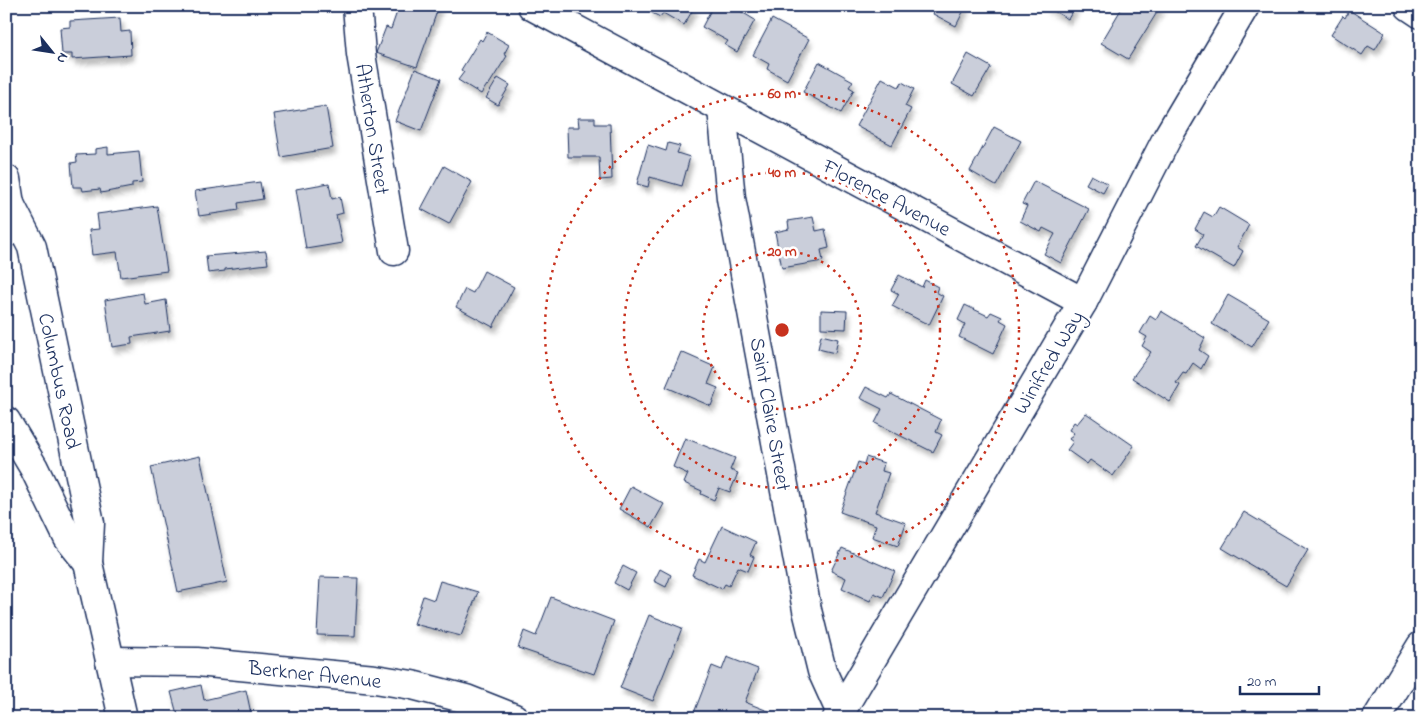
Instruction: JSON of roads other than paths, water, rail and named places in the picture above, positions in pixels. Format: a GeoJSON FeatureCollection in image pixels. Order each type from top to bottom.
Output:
{"type":"FeatureCollection","features":[{"type":"Feature","properties":{"kind":"street","name":"Atherton Street"},"geometry":{"type":"LineString","coordinates":[[357,6],[361,54],[394,252]]}},
{"type":"Feature","properties":{"kind":"street","name":"Florence Avenue"},"geometry":{"type":"LineString","coordinates":[[532,6],[1084,302]]}},
{"type":"Feature","properties":{"kind":"street","name":"Winifred Way"},"geometry":{"type":"LineString","coordinates":[[842,716],[1084,302],[1167,138],[1245,6]]}},
{"type":"Feature","properties":{"kind":"street"},"geometry":{"type":"LineString","coordinates":[[1408,6],[1421,14]]}},
{"type":"Feature","properties":{"kind":"street","name":"Saint Claire Street"},"geometry":{"type":"LineString","coordinates":[[722,109],[731,198],[808,610],[822,671],[842,716]]}},
{"type":"Feature","properties":{"kind":"street"},"geometry":{"type":"LineString","coordinates":[[6,233],[8,191]]}},
{"type":"Feature","properties":{"kind":"street","name":"Columbus Road"},"geometry":{"type":"LineString","coordinates":[[8,191],[32,247],[90,523],[88,563],[123,718]]}},
{"type":"Feature","properties":{"kind":"street","name":"Columbus Road"},"geometry":{"type":"LineString","coordinates":[[6,420],[34,468],[68,538],[88,563]]}},
{"type":"Feature","properties":{"kind":"street"},"geometry":{"type":"LineString","coordinates":[[1377,718],[1421,646]]}},
{"type":"Feature","properties":{"kind":"street","name":"Berkner Avenue"},"geometry":{"type":"LineString","coordinates":[[110,660],[197,662],[375,679],[412,685],[466,699],[514,718]]}}]}
